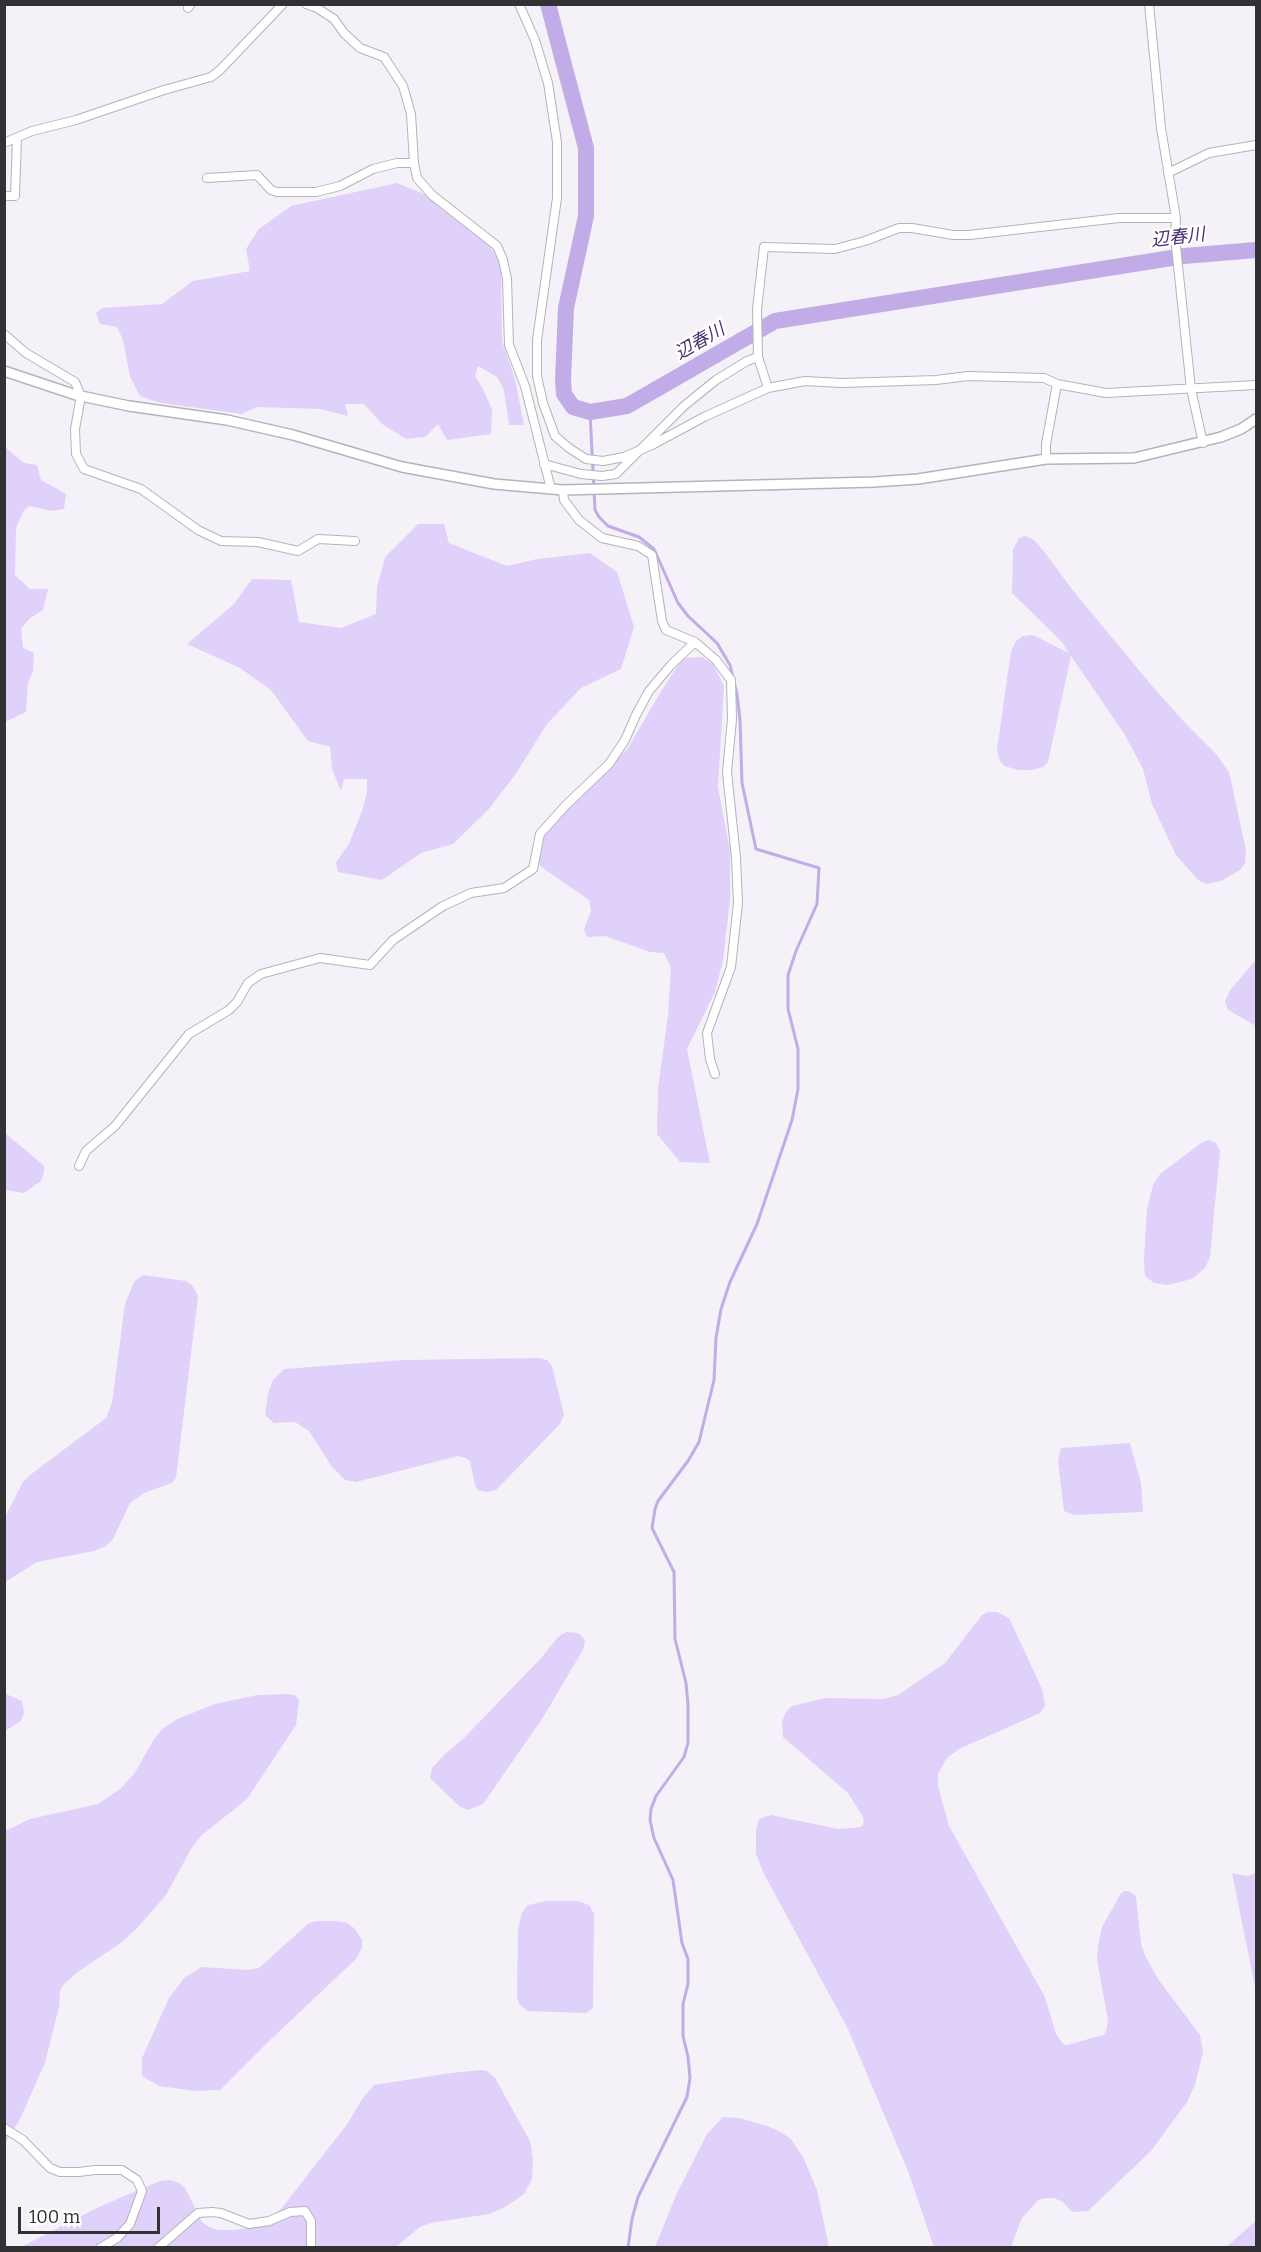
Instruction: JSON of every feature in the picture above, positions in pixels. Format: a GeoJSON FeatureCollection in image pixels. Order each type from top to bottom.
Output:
{"type":"FeatureCollection","features":[{"type":"Feature","properties":{"kind":"street"},"geometry":{"type":"LineString","coordinates":[[4,143],[32,131],[76,120],[164,90],[211,77],[283,4]]}},
{"type":"Feature","properties":{"kind":"street"},"geometry":{"type":"LineString","coordinates":[[306,4],[334,19],[344,33],[360,48],[384,57],[403,86],[411,114],[417,178],[432,195],[497,246],[507,279],[509,345],[525,386],[551,489]]}},
{"type":"Feature","properties":{"kind":"street"},"geometry":{"type":"LineString","coordinates":[[519,4],[535,40],[548,83],[557,142],[558,198],[537,340],[537,376],[543,403],[555,436],[586,459],[603,461],[624,457],[768,388],[805,381],[842,383],[936,380],[968,376],[1044,378],[1057,384],[1106,393],[1257,385]]}},
{"type":"Feature","properties":{"kind":"street"},"geometry":{"type":"LineString","coordinates":[[1149,4],[1168,173],[1176,218],[1175,237],[1191,389],[1203,443]]}},
{"type":"Feature","properties":{"kind":"street"},"geometry":{"type":"LineString","coordinates":[[4,196],[15,196],[17,138]]}},
{"type":"Feature","properties":{"kind":"street"},"geometry":{"type":"LineString","coordinates":[[1168,173],[1209,153],[1257,145]]}},
{"type":"Feature","properties":{"kind":"street"},"geometry":{"type":"LineString","coordinates":[[207,178],[257,175],[271,190],[277,192],[316,192],[340,186],[373,169],[397,163],[414,163]]}},
{"type":"Feature","properties":{"kind":"street"},"geometry":{"type":"LineString","coordinates":[[768,388],[758,354],[757,309],[764,247],[835,249],[905,228],[969,235],[1110,219],[1176,218]]}},
{"type":"Feature","properties":{"kind":"street"},"geometry":{"type":"LineString","coordinates":[[4,334],[26,353],[75,382],[81,396],[75,429],[76,454],[84,470],[141,489],[198,530],[221,541],[258,542],[298,551],[318,539],[355,541]]}},
{"type":"Feature","properties":{"kind":"street"},"geometry":{"type":"LineString","coordinates":[[544,464],[580,474],[602,476],[616,474],[684,406],[716,380],[758,354]]}},
{"type":"Feature","properties":{"kind":"street"},"geometry":{"type":"LineString","coordinates":[[4,371],[81,396],[129,406],[227,420],[293,435],[402,467],[494,484],[562,490],[918,479],[1046,459],[1134,458],[1203,443],[1241,429],[1257,419]]}},
{"type":"Feature","properties":{"kind":"street"},"geometry":{"type":"LineString","coordinates":[[1046,459],[1046,444],[1057,384]]}},
{"type":"Feature","properties":{"kind":"street"},"geometry":{"type":"LineString","coordinates":[[562,490],[564,500],[579,520],[602,538],[638,546],[652,555],[662,621],[666,630],[695,642],[716,660],[731,680],[732,719],[727,772],[738,903],[731,967],[707,1033],[710,1059],[715,1074]]}},
{"type":"Feature","properties":{"kind":"street"},"geometry":{"type":"LineString","coordinates":[[79,1166],[86,1151],[115,1126],[189,1034],[229,1010],[237,1002],[248,983],[261,974],[320,958],[370,965],[393,940],[443,906],[471,893],[504,888],[533,869],[540,834],[566,805],[609,764],[625,740],[650,691],[671,665],[695,642]]}},
{"type":"Feature","properties":{"kind":"street"},"geometry":{"type":"LineString","coordinates":[[4,2128],[22,2140],[50,2168],[60,2172],[122,2170],[137,2180],[142,2191],[130,2224],[117,2238],[100,2247]]}},
{"type":"Feature","properties":{"kind":"street"},"geometry":{"type":"LineString","coordinates":[[158,2247],[198,2213],[221,2213],[249,2224],[269,2221],[290,2212],[305,2211],[310,2221],[310,2247]]}},
{"type":"Feature","properties":{"kind":"shaded area"},"geometry":{"type":"Polygon","coordinates":[[[397,183],[429,196],[490,246],[501,266],[502,341],[515,379],[524,425],[509,425],[504,390],[497,377],[478,366],[475,376],[492,409],[491,434],[447,440],[438,424],[425,437],[406,439],[382,424],[364,404],[345,404],[348,416],[321,409],[256,407],[242,414],[161,403],[140,396],[130,377],[123,340],[117,327],[100,324],[96,313],[102,308],[162,304],[193,281],[250,271],[246,249],[259,229],[291,206],[397,183]]]}},
{"type":"Feature","properties":{"kind":"shaded area"},"geometry":{"type":"Polygon","coordinates":[[[5,447],[24,463],[37,465],[41,480],[66,494],[64,509],[50,511],[30,506],[24,510],[16,528],[15,575],[30,589],[48,589],[43,610],[29,619],[21,629],[23,648],[34,653],[33,672],[28,683],[26,712],[5,722],[5,447]]]}},
{"type":"Feature","properties":{"kind":"shaded area"},"geometry":{"type":"Polygon","coordinates":[[[418,524],[444,524],[449,543],[507,566],[537,559],[590,553],[617,572],[634,627],[621,669],[581,688],[547,724],[515,775],[488,810],[453,844],[421,853],[382,880],[338,872],[336,862],[349,844],[362,811],[367,792],[367,779],[344,779],[341,791],[332,769],[330,747],[308,741],[271,690],[240,668],[187,644],[234,604],[252,579],[291,580],[299,622],[341,628],[376,614],[377,587],[385,557],[418,524]]]}},
{"type":"Feature","properties":{"kind":"shaded area"},"geometry":{"type":"Polygon","coordinates":[[[1025,536],[1034,540],[1152,686],[1216,754],[1229,772],[1246,850],[1245,863],[1240,870],[1221,881],[1206,884],[1198,880],[1176,855],[1152,804],[1143,769],[1125,735],[1071,656],[1048,762],[1043,767],[1019,770],[1004,766],[1000,761],[997,750],[1011,651],[1016,641],[1023,636],[1033,635],[1069,653],[1061,641],[1012,593],[1013,550],[1019,538],[1025,536]]]}},
{"type":"Feature","properties":{"kind":"shaded area"},"geometry":{"type":"Polygon","coordinates":[[[702,657],[713,664],[724,686],[718,787],[730,851],[730,900],[723,961],[715,992],[687,1049],[710,1163],[680,1162],[657,1134],[658,1089],[668,1015],[671,968],[664,953],[650,952],[605,936],[587,937],[584,930],[591,910],[589,900],[540,866],[538,854],[545,830],[628,748],[683,658],[702,657]]]}},
{"type":"Feature","properties":{"kind":"shaded area"},"geometry":{"type":"Polygon","coordinates":[[[1256,960],[1256,1026],[1228,1010],[1225,1001],[1231,989],[1256,960]]]}},
{"type":"Feature","properties":{"kind":"shaded area"},"geometry":{"type":"Polygon","coordinates":[[[5,1133],[44,1166],[41,1181],[24,1193],[5,1190],[5,1133]]]}},
{"type":"Feature","properties":{"kind":"shaded area"},"geometry":{"type":"Polygon","coordinates":[[[1208,1140],[1216,1143],[1220,1151],[1210,1257],[1205,1268],[1192,1279],[1167,1285],[1154,1283],[1145,1276],[1144,1260],[1147,1209],[1153,1185],[1160,1174],[1208,1140]]]}},
{"type":"Feature","properties":{"kind":"shaded area"},"geometry":{"type":"Polygon","coordinates":[[[143,1275],[186,1281],[192,1285],[198,1296],[176,1478],[172,1483],[144,1493],[130,1503],[113,1539],[106,1546],[94,1551],[37,1562],[5,1582],[5,1517],[23,1482],[30,1475],[106,1418],[112,1403],[125,1304],[134,1282],[143,1275]]]}},
{"type":"Feature","properties":{"kind":"shaded area"},"geometry":{"type":"Polygon","coordinates":[[[539,1358],[547,1360],[552,1366],[564,1415],[560,1424],[496,1490],[487,1492],[478,1490],[475,1485],[470,1461],[458,1456],[356,1482],[345,1480],[332,1467],[309,1431],[295,1422],[274,1423],[265,1415],[273,1380],[284,1369],[404,1360],[539,1358]]]}},
{"type":"Feature","properties":{"kind":"shaded area"},"geometry":{"type":"Polygon","coordinates":[[[1130,1443],[1141,1483],[1143,1512],[1075,1515],[1064,1511],[1058,1461],[1061,1448],[1130,1443]]]}},
{"type":"Feature","properties":{"kind":"shaded area"},"geometry":{"type":"Polygon","coordinates":[[[997,1612],[1009,1618],[1042,1689],[1045,1706],[1040,1713],[959,1749],[947,1758],[938,1774],[938,1786],[949,1826],[1045,1997],[1056,2034],[1063,2044],[1067,2045],[1103,2035],[1106,2032],[1108,2021],[1097,1960],[1098,1947],[1102,1927],[1120,1895],[1124,1891],[1129,1891],[1136,1896],[1141,1944],[1145,1955],[1158,1979],[1200,2035],[1203,2052],[1195,2085],[1187,2102],[1151,2151],[1088,2211],[1072,2212],[1063,2202],[1054,2198],[1046,2198],[1038,2200],[1022,2218],[1011,2247],[934,2247],[908,2171],[847,2027],[764,1874],[756,1854],[756,1830],[759,1819],[771,1815],[838,1829],[861,1827],[864,1822],[863,1817],[848,1793],[783,1737],[782,1721],[786,1712],[792,1706],[826,1698],[884,1699],[898,1695],[945,1663],[982,1615],[997,1612]]]}},
{"type":"Feature","properties":{"kind":"shaded area"},"geometry":{"type":"Polygon","coordinates":[[[566,1632],[578,1633],[582,1636],[585,1641],[583,1650],[542,1719],[483,1804],[468,1810],[459,1806],[430,1778],[432,1768],[542,1657],[558,1637],[566,1632]]]}},
{"type":"Feature","properties":{"kind":"shaded area"},"geometry":{"type":"Polygon","coordinates":[[[5,1695],[22,1701],[24,1713],[21,1721],[5,1731],[5,1695]]]}},
{"type":"Feature","properties":{"kind":"shaded area"},"geometry":{"type":"Polygon","coordinates":[[[257,1695],[295,1695],[299,1701],[296,1725],[247,1799],[202,1835],[191,1849],[166,1895],[138,1927],[122,1942],[64,1984],[60,1991],[59,2007],[45,2063],[19,2121],[5,2143],[5,1831],[30,1819],[98,1804],[120,1789],[134,1774],[154,1739],[162,1729],[177,1719],[215,1704],[257,1695]]]}},
{"type":"Feature","properties":{"kind":"shaded area"},"geometry":{"type":"Polygon","coordinates":[[[1232,1873],[1246,1876],[1256,1873],[1256,1992],[1232,1873]]]}},
{"type":"Feature","properties":{"kind":"shaded area"},"geometry":{"type":"Polygon","coordinates":[[[546,1901],[578,1901],[589,1905],[594,1914],[593,2008],[586,2013],[527,2011],[519,2004],[517,1997],[518,1929],[522,1913],[528,1905],[546,1901]]]}},
{"type":"Feature","properties":{"kind":"shaded area"},"geometry":{"type":"Polygon","coordinates":[[[317,1921],[347,1923],[354,1928],[362,1940],[362,1947],[357,1958],[220,2090],[195,2091],[159,2086],[142,2076],[142,2058],[169,1998],[185,1977],[202,1967],[248,1970],[259,1968],[309,1923],[317,1921]]]}},
{"type":"Feature","properties":{"kind":"shaded area"},"geometry":{"type":"Polygon","coordinates":[[[482,2070],[495,2078],[530,2141],[533,2159],[532,2179],[524,2194],[507,2206],[489,2214],[430,2223],[420,2227],[396,2247],[19,2248],[101,2206],[160,2181],[170,2180],[185,2188],[202,2222],[209,2227],[218,2230],[233,2230],[257,2227],[281,2209],[348,2123],[362,2099],[374,2085],[482,2070]]]}},
{"type":"Feature","properties":{"kind":"shaded area"},"geometry":{"type":"Polygon","coordinates":[[[723,2117],[739,2118],[767,2126],[791,2139],[804,2159],[817,2190],[829,2247],[655,2247],[676,2195],[707,2134],[723,2117]]]}},
{"type":"Feature","properties":{"kind":"shaded area"},"geometry":{"type":"Polygon","coordinates":[[[1256,2221],[1256,2247],[1226,2247],[1227,2246],[1256,2221]]]}},
{"type":"Feature","properties":{"kind":"waterway","name":"辺春川"},"geometry":{"type":"LineString","coordinates":[[548,4],[586,148],[586,216],[566,308],[563,380],[564,394],[573,407],[590,412],[627,406],[775,321],[1184,256],[1256,250]]}},
{"type":"Feature","properties":{"kind":"waterway"},"geometry":{"type":"LineString","coordinates":[[590,412],[595,510],[608,526],[639,537],[654,549],[678,603],[688,616],[717,643],[730,665],[740,720],[742,783],[756,849],[819,868],[817,904],[788,975],[788,1009],[798,1049],[798,1089],[792,1120],[757,1224],[730,1282],[721,1309],[716,1338],[714,1380],[699,1442],[688,1461],[658,1501],[652,1528],[674,1572],[675,1639],[686,1683],[688,1704],[688,1743],[684,1757],[656,1796],[650,1820],[654,1838],[673,1880],[682,1943],[688,1959],[688,1984],[683,2004],[683,2036],[690,2078],[687,2097],[638,2197],[628,2248]]}}]}
